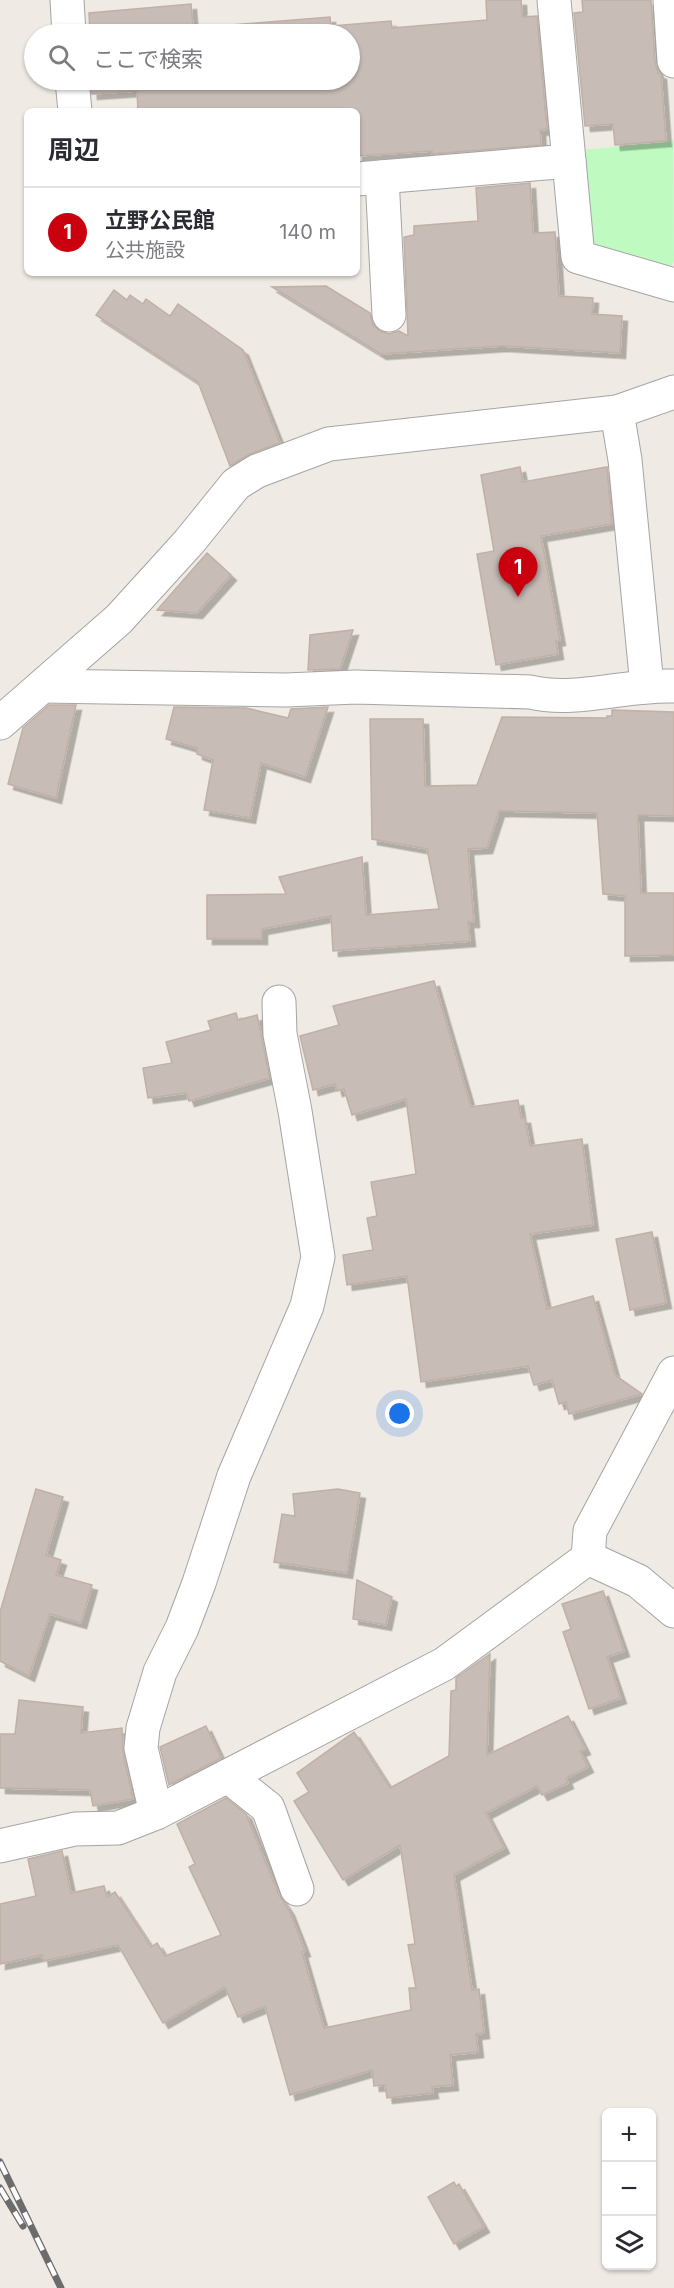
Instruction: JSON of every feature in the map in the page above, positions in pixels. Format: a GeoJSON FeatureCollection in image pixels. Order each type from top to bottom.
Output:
{"type":"FeatureCollection","features":[{"type":"Feature","properties":{"kind":"street"},"geometry":{"type":"LineString","coordinates":[[66,0],[68,24]]}},
{"type":"Feature","properties":{"kind":"street"},"geometry":{"type":"LineString","coordinates":[[554,0],[578,257],[674,285]]}},
{"type":"Feature","properties":{"kind":"street"},"geometry":{"type":"LineString","coordinates":[[670,0],[674,61]]}},
{"type":"Feature","properties":{"kind":"street"},"geometry":{"type":"LineString","coordinates":[[73,90],[75,108]]}},
{"type":"Feature","properties":{"kind":"street"},"geometry":{"type":"LineString","coordinates":[[389,315],[370,178],[569,161]]}},
{"type":"Feature","properties":{"kind":"street"},"geometry":{"type":"LineString","coordinates":[[0,723],[118,619],[189,542],[236,484],[257,471],[329,444],[616,412],[674,393]]}},
{"type":"Feature","properties":{"kind":"street"},"geometry":{"type":"LineString","coordinates":[[44,686],[286,690],[356,687],[530,692],[551,697],[660,686],[616,412]]}},
{"type":"Feature","properties":{"kind":"street"},"geometry":{"type":"LineString","coordinates":[[156,1813],[141,1748],[143,1728],[160,1672],[182,1628],[199,1583],[234,1476],[307,1306],[318,1257],[295,1111],[280,1034],[279,1002]]}},
{"type":"Feature","properties":{"kind":"street"},"geometry":{"type":"LineString","coordinates":[[0,1846],[75,1829],[118,1828],[156,1813],[444,1664],[588,1558],[590,1531],[674,1374]]}},
{"type":"Feature","properties":{"kind":"street"},"geometry":{"type":"LineString","coordinates":[[588,1558],[638,1581],[674,1611]]}},
{"type":"Feature","properties":{"kind":"street"},"geometry":{"type":"LineString","coordinates":[[228,1776],[268,1808],[297,1889]]}},
{"type":"Feature","properties":{"kind":"green space"},"geometry":{"type":"Polygon","coordinates":[[[673,141],[674,262],[669,268],[598,252],[589,236],[583,150],[673,141]]]}},
{"type":"Feature","properties":{"kind":"building"},"geometry":{"type":"Polygon","coordinates":[[[486,0],[521,0],[522,17],[537,16],[547,129],[540,130],[541,145],[432,154],[432,151],[360,156],[360,108],[138,108],[137,91],[92,94],[92,90],[360,90],[360,24],[355,24],[391,21],[392,28],[487,20],[486,0]]]}},
{"type":"Feature","properties":{"kind":"building"},"geometry":{"type":"Polygon","coordinates":[[[582,0],[651,0],[655,62],[658,73],[661,74],[666,141],[615,145],[613,124],[585,126],[574,13],[583,12],[582,0]]]}},
{"type":"Feature","properties":{"kind":"building"},"geometry":{"type":"Polygon","coordinates":[[[191,4],[193,24],[90,24],[89,13],[191,4]]]}},
{"type":"Feature","properties":{"kind":"building"},"geometry":{"type":"Polygon","coordinates":[[[330,17],[331,24],[243,24],[330,17]]]}},
{"type":"Feature","properties":{"kind":"building"},"geometry":{"type":"Polygon","coordinates":[[[530,183],[533,233],[555,232],[559,296],[593,298],[592,314],[622,316],[620,353],[502,346],[381,354],[272,287],[326,286],[370,313],[373,325],[380,331],[389,334],[399,331],[408,336],[404,237],[414,235],[414,226],[478,221],[476,188],[530,183]]]}},
{"type":"Feature","properties":{"kind":"building"},"geometry":{"type":"Polygon","coordinates":[[[114,290],[127,300],[130,295],[143,304],[146,299],[170,316],[178,304],[243,350],[280,443],[250,454],[230,466],[198,382],[96,315],[114,290]]]}},
{"type":"Feature","properties":{"kind":"building"},"geometry":{"type":"Polygon","coordinates":[[[520,467],[523,482],[607,467],[612,524],[541,536],[560,640],[556,641],[558,654],[496,665],[477,554],[494,551],[481,475],[520,467]]]}},
{"type":"Feature","properties":{"kind":"building"},"geometry":{"type":"Polygon","coordinates":[[[207,553],[231,575],[197,613],[157,610],[207,553]]]}},
{"type":"Feature","properties":{"kind":"building"},"geometry":{"type":"Polygon","coordinates":[[[353,630],[340,669],[308,670],[310,635],[353,630]]]}},
{"type":"Feature","properties":{"kind":"building"},"geometry":{"type":"Polygon","coordinates":[[[49,705],[76,705],[56,798],[8,784],[23,728],[49,705]]]}},
{"type":"Feature","properties":{"kind":"building"},"geometry":{"type":"Polygon","coordinates":[[[174,707],[246,708],[288,718],[291,709],[328,707],[305,777],[261,763],[250,818],[204,810],[213,760],[197,754],[197,748],[166,739],[174,707]]]}},
{"type":"Feature","properties":{"kind":"building"},"geometry":{"type":"Polygon","coordinates":[[[612,710],[674,712],[674,816],[638,815],[641,893],[674,893],[674,955],[625,956],[625,896],[603,894],[597,813],[499,811],[487,848],[468,849],[474,922],[468,922],[470,941],[333,951],[331,916],[262,929],[262,939],[207,939],[207,895],[286,894],[279,877],[362,857],[366,915],[439,909],[427,849],[372,839],[370,719],[423,719],[425,786],[477,785],[502,717],[607,718],[607,716],[612,716],[612,710]]]}},
{"type":"Feature","properties":{"kind":"building"},"geometry":{"type":"Polygon","coordinates":[[[434,981],[471,1107],[518,1100],[521,1118],[525,1118],[530,1146],[582,1139],[593,1225],[530,1234],[547,1309],[593,1296],[615,1375],[642,1394],[569,1414],[566,1402],[559,1404],[552,1380],[534,1385],[528,1366],[421,1382],[407,1276],[347,1285],[343,1255],[373,1250],[367,1218],[377,1216],[371,1182],[416,1174],[406,1099],[352,1115],[344,1089],[337,1091],[335,1084],[313,1090],[300,1036],[339,1025],[333,1006],[434,981]]]}},
{"type":"Feature","properties":{"kind":"building"},"geometry":{"type":"Polygon","coordinates":[[[236,1013],[238,1020],[257,1015],[270,1078],[189,1101],[186,1093],[148,1098],[143,1068],[172,1063],[166,1042],[211,1030],[208,1021],[236,1013]]]}},
{"type":"Feature","properties":{"kind":"building"},"geometry":{"type":"Polygon","coordinates":[[[652,1232],[666,1303],[630,1310],[616,1239],[652,1232]]]}},
{"type":"Feature","properties":{"kind":"building"},"geometry":{"type":"Polygon","coordinates":[[[36,1489],[63,1497],[46,1555],[61,1560],[56,1575],[92,1585],[81,1623],[50,1614],[29,1676],[0,1661],[0,1612],[36,1489]]]}},
{"type":"Feature","properties":{"kind":"building"},"geometry":{"type":"Polygon","coordinates":[[[338,1489],[360,1493],[347,1573],[274,1562],[282,1514],[295,1516],[293,1494],[338,1489]]]}},
{"type":"Feature","properties":{"kind":"building"},"geometry":{"type":"Polygon","coordinates":[[[357,1580],[392,1597],[386,1625],[353,1619],[357,1580]]]}},
{"type":"Feature","properties":{"kind":"building"},"geometry":{"type":"Polygon","coordinates":[[[603,1591],[624,1651],[607,1657],[621,1698],[589,1709],[563,1632],[571,1629],[562,1604],[603,1591]]]}},
{"type":"Feature","properties":{"kind":"building"},"geometry":{"type":"Polygon","coordinates":[[[490,1654],[487,1755],[568,1716],[585,1749],[580,1751],[588,1767],[566,1778],[568,1783],[542,1795],[537,1786],[486,1813],[504,1848],[454,1875],[472,1990],[479,1989],[484,2033],[476,2034],[478,2052],[450,2055],[453,2085],[432,2087],[433,2093],[387,2098],[385,2085],[374,2086],[372,2070],[290,2095],[265,2006],[238,2017],[225,1987],[163,2023],[118,1945],[43,1961],[42,1955],[0,1964],[0,1904],[36,1896],[28,1859],[62,1851],[71,1893],[104,1886],[107,1897],[115,1892],[151,1947],[157,1943],[165,1956],[221,1935],[189,1867],[195,1864],[177,1824],[226,1798],[246,1814],[279,1895],[289,1910],[305,1951],[302,1952],[324,2028],[411,2010],[409,1988],[416,1988],[408,1945],[415,1944],[400,1845],[343,1880],[294,1801],[309,1792],[297,1773],[354,1732],[390,1788],[449,1756],[451,1691],[456,1690],[456,1678],[490,1654]]]}},
{"type":"Feature","properties":{"kind":"building"},"geometry":{"type":"Polygon","coordinates":[[[19,1700],[83,1707],[81,1733],[122,1728],[123,1752],[133,1799],[93,1806],[90,1790],[0,1788],[0,1734],[15,1734],[19,1700]]]}},
{"type":"Feature","properties":{"kind":"building"},"geometry":{"type":"Polygon","coordinates":[[[206,1726],[221,1758],[169,1785],[160,1747],[206,1726]]]}},
{"type":"Feature","properties":{"kind":"building"},"geometry":{"type":"Polygon","coordinates":[[[454,2182],[456,2186],[459,2184],[484,2227],[454,2244],[428,2197],[454,2182]]]}},
{"type":"Feature","properties":{"kind":"railway"},"geometry":{"type":"LineString","coordinates":[[0,2162],[61,2288]]}},
{"type":"Feature","properties":{"kind":"railway"},"geometry":{"type":"LineString","coordinates":[[0,2188],[23,2226]]}},
{"type":"Feature","properties":{"kind":"place","name":"立野公民館"},"geometry":{"type":"Point","coordinates":[518,597]}}]}
